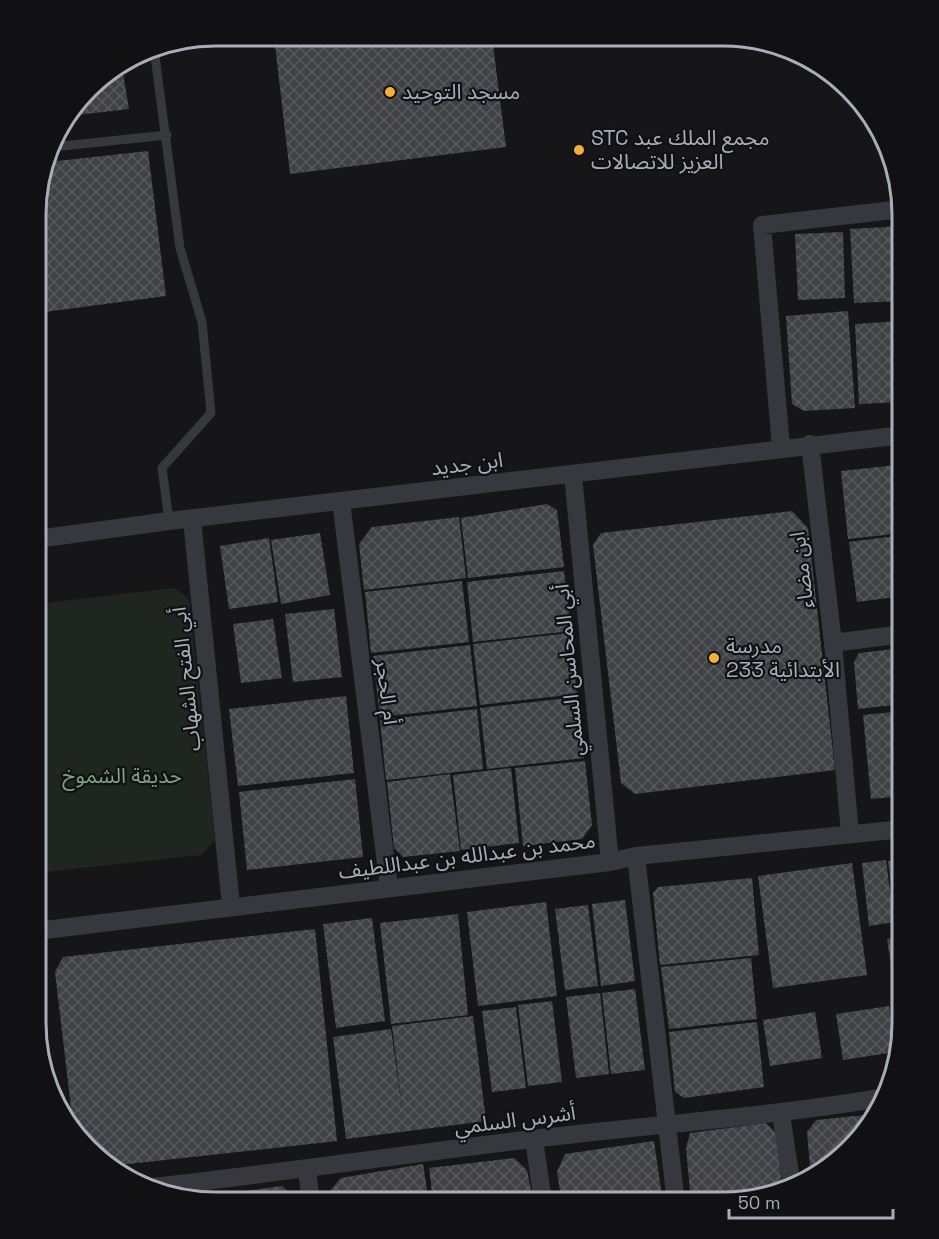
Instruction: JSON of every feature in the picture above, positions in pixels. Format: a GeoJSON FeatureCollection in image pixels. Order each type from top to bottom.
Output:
{"type":"FeatureCollection","features":[{"type":"Feature","properties":{"kind":"street"},"geometry":{"type":"LineString","coordinates":[[781,447],[762,225],[892,210]]}},
{"type":"Feature","properties":{"kind":"street","name":"ابن جديد"},"geometry":{"type":"LineString","coordinates":[[46,538],[168,521],[573,475],[781,447],[892,436]]}},
{"type":"Feature","properties":{"kind":"street","name":"ابن مضاء"},"geometry":{"type":"LineString","coordinates":[[810,444],[833,643],[850,834]]}},
{"type":"Feature","properties":{"kind":"street","name":"أبي المحاسن السلمي"},"geometry":{"type":"LineString","coordinates":[[573,475],[610,862]]}},
{"type":"Feature","properties":{"kind":"street","name":"أم الحجر"},"geometry":{"type":"LineString","coordinates":[[341,501],[389,888]]}},
{"type":"Feature","properties":{"kind":"street","name":"أبي الفتح الشهاب"},"geometry":{"type":"LineString","coordinates":[[192,519],[231,906]]}},
{"type":"Feature","properties":{"kind":"street"},"geometry":{"type":"LineString","coordinates":[[833,643],[892,635]]}},
{"type":"Feature","properties":{"kind":"street","name":"محمد بن عبدالله بن عبداللطيف"},"geometry":{"type":"LineString","coordinates":[[46,930],[610,862],[636,856],[892,830]]}},
{"type":"Feature","properties":{"kind":"street"},"geometry":{"type":"LineString","coordinates":[[636,856],[675,1193]]}},
{"type":"Feature","properties":{"kind":"street","name":"أشرس السلمي"},"geometry":{"type":"LineString","coordinates":[[167,1185],[307,1170],[534,1139],[781,1114],[874,1099]]}},
{"type":"Feature","properties":{"kind":"street"},"geometry":{"type":"LineString","coordinates":[[781,1114],[791,1178]]}},
{"type":"Feature","properties":{"kind":"street"},"geometry":{"type":"LineString","coordinates":[[534,1139],[542,1193]]}},
{"type":"Feature","properties":{"kind":"street"},"geometry":{"type":"LineString","coordinates":[[307,1170],[310,1193]]}},
{"type":"Feature","properties":{"kind":"lane"},"geometry":{"type":"LineString","coordinates":[[155,57],[180,248],[202,322],[211,413],[162,468],[168,521]]}},
{"type":"Feature","properties":{"kind":"lane"},"geometry":{"type":"LineString","coordinates":[[61,146],[167,135]]}},
{"type":"Feature","properties":{"kind":"green space","name":"حديقة الشموخ"},"geometry":{"type":"Polygon","coordinates":[[[174,588],[189,599],[215,840],[201,855],[46,872],[46,603],[174,588]]]}},
{"type":"Feature","properties":{"kind":"building","name":"مسجد التوحيد"},"geometry":{"type":"Polygon","coordinates":[[[275,46],[493,46],[506,147],[290,174],[275,46]]]}},
{"type":"Feature","properties":{"kind":"building"},"geometry":{"type":"Polygon","coordinates":[[[123,74],[129,109],[80,115],[104,88],[123,74]]]}},
{"type":"Feature","properties":{"kind":"building"},"geometry":{"type":"Polygon","coordinates":[[[148,151],[166,296],[46,312],[46,216],[55,161],[148,151]]]}},
{"type":"Feature","properties":{"kind":"building"},"geometry":{"type":"Polygon","coordinates":[[[892,227],[892,301],[854,303],[850,229],[892,227]]]}},
{"type":"Feature","properties":{"kind":"building"},"geometry":{"type":"Polygon","coordinates":[[[843,232],[845,298],[798,300],[795,234],[843,232]]]}},
{"type":"Feature","properties":{"kind":"building"},"geometry":{"type":"Polygon","coordinates":[[[848,311],[855,408],[804,411],[792,404],[786,316],[848,311]]]}},
{"type":"Feature","properties":{"kind":"building"},"geometry":{"type":"Polygon","coordinates":[[[892,322],[892,402],[859,404],[855,324],[892,322]]]}},
{"type":"Feature","properties":{"kind":"building"},"geometry":{"type":"Polygon","coordinates":[[[892,466],[892,534],[848,539],[841,471],[892,466]]]}},
{"type":"Feature","properties":{"kind":"building"},"geometry":{"type":"Polygon","coordinates":[[[547,504],[557,510],[564,567],[468,578],[461,518],[547,504]]]}},
{"type":"Feature","properties":{"kind":"building","name":"مدرسة الأبتدائية 233"},"geometry":{"type":"Polygon","coordinates":[[[792,511],[808,528],[835,770],[635,794],[621,783],[593,545],[601,533],[792,511]]]}},
{"type":"Feature","properties":{"kind":"building"},"geometry":{"type":"Polygon","coordinates":[[[459,517],[466,578],[364,590],[359,544],[372,527],[459,517]]]}},
{"type":"Feature","properties":{"kind":"building"},"geometry":{"type":"Polygon","coordinates":[[[320,533],[330,595],[281,604],[271,540],[320,533]]]}},
{"type":"Feature","properties":{"kind":"building"},"geometry":{"type":"Polygon","coordinates":[[[892,536],[892,597],[857,602],[849,542],[892,536]]]}},
{"type":"Feature","properties":{"kind":"building"},"geometry":{"type":"Polygon","coordinates":[[[269,538],[278,602],[229,609],[220,546],[269,538]]]}},
{"type":"Feature","properties":{"kind":"building"},"geometry":{"type":"Polygon","coordinates":[[[564,571],[571,631],[473,642],[467,582],[564,571]]]}},
{"type":"Feature","properties":{"kind":"building"},"geometry":{"type":"Polygon","coordinates":[[[462,581],[469,642],[371,653],[365,592],[462,581]]]}},
{"type":"Feature","properties":{"kind":"building"},"geometry":{"type":"Polygon","coordinates":[[[334,609],[342,677],[293,682],[285,614],[334,609]]]}},
{"type":"Feature","properties":{"kind":"building"},"geometry":{"type":"Polygon","coordinates":[[[273,619],[282,678],[241,683],[233,624],[273,619]]]}},
{"type":"Feature","properties":{"kind":"building"},"geometry":{"type":"Polygon","coordinates":[[[570,633],[577,694],[480,705],[473,644],[570,633]]]}},
{"type":"Feature","properties":{"kind":"building"},"geometry":{"type":"Polygon","coordinates":[[[470,645],[477,706],[380,717],[373,656],[470,645]]]}},
{"type":"Feature","properties":{"kind":"building"},"geometry":{"type":"Polygon","coordinates":[[[892,649],[892,705],[858,709],[854,662],[859,653],[892,649]]]}},
{"type":"Feature","properties":{"kind":"building"},"geometry":{"type":"Polygon","coordinates":[[[346,696],[354,773],[238,786],[229,709],[346,696]]]}},
{"type":"Feature","properties":{"kind":"building"},"geometry":{"type":"Polygon","coordinates":[[[577,697],[584,758],[487,769],[480,708],[577,697]]]}},
{"type":"Feature","properties":{"kind":"building"},"geometry":{"type":"Polygon","coordinates":[[[477,709],[483,769],[386,780],[380,720],[477,709]]]}},
{"type":"Feature","properties":{"kind":"building"},"geometry":{"type":"Polygon","coordinates":[[[892,712],[892,797],[871,799],[863,715],[892,712]]]}},
{"type":"Feature","properties":{"kind":"building"},"geometry":{"type":"Polygon","coordinates":[[[585,761],[592,825],[582,839],[523,846],[515,768],[585,761]]]}},
{"type":"Feature","properties":{"kind":"building"},"geometry":{"type":"Polygon","coordinates":[[[511,768],[519,843],[461,850],[453,775],[511,768]]]}},
{"type":"Feature","properties":{"kind":"building"},"geometry":{"type":"Polygon","coordinates":[[[450,774],[460,851],[403,857],[394,848],[387,782],[450,774]]]}},
{"type":"Feature","properties":{"kind":"building"},"geometry":{"type":"Polygon","coordinates":[[[355,779],[363,857],[247,870],[239,792],[355,779]]]}},
{"type":"Feature","properties":{"kind":"building"},"geometry":{"type":"Polygon","coordinates":[[[886,860],[892,922],[869,926],[862,863],[886,860]]]}},
{"type":"Feature","properties":{"kind":"building"},"geometry":{"type":"Polygon","coordinates":[[[892,860],[892,892],[888,861],[892,860]]]}},
{"type":"Feature","properties":{"kind":"building"},"geometry":{"type":"Polygon","coordinates":[[[852,863],[867,975],[773,988],[758,876],[852,863]]]}},
{"type":"Feature","properties":{"kind":"building"},"geometry":{"type":"Polygon","coordinates":[[[752,878],[759,955],[660,965],[653,893],[658,887],[752,878]]]}},
{"type":"Feature","properties":{"kind":"building"},"geometry":{"type":"Polygon","coordinates":[[[625,900],[635,981],[601,986],[592,904],[625,900]]]}},
{"type":"Feature","properties":{"kind":"building"},"geometry":{"type":"Polygon","coordinates":[[[546,902],[557,996],[478,1006],[467,912],[546,902]]]}},
{"type":"Feature","properties":{"kind":"building"},"geometry":{"type":"Polygon","coordinates":[[[588,905],[598,986],[565,990],[555,909],[588,905]]]}},
{"type":"Feature","properties":{"kind":"building"},"geometry":{"type":"Polygon","coordinates":[[[458,914],[468,1015],[391,1024],[380,923],[458,914]]]}},
{"type":"Feature","properties":{"kind":"building"},"geometry":{"type":"Polygon","coordinates":[[[372,918],[385,1021],[336,1028],[323,924],[372,918]]]}},
{"type":"Feature","properties":{"kind":"building"},"geometry":{"type":"Polygon","coordinates":[[[315,929],[337,1141],[122,1164],[88,1135],[71,1111],[55,972],[63,957],[315,929]]]}},
{"type":"Feature","properties":{"kind":"building"},"geometry":{"type":"Polygon","coordinates":[[[892,938],[892,973],[887,939],[892,938]]]}},
{"type":"Feature","properties":{"kind":"building"},"geometry":{"type":"Polygon","coordinates":[[[751,958],[757,1019],[669,1029],[661,967],[751,958]]]}},
{"type":"Feature","properties":{"kind":"building"},"geometry":{"type":"Polygon","coordinates":[[[635,989],[645,1070],[611,1074],[602,993],[635,989]]]}},
{"type":"Feature","properties":{"kind":"building"},"geometry":{"type":"Polygon","coordinates":[[[600,993],[609,1074],[576,1078],[566,997],[600,993]]]}},
{"type":"Feature","properties":{"kind":"building"},"geometry":{"type":"Polygon","coordinates":[[[552,1001],[562,1082],[528,1086],[518,1005],[552,1001]]]}},
{"type":"Feature","properties":{"kind":"building"},"geometry":{"type":"Polygon","coordinates":[[[889,1006],[892,1029],[889,1053],[843,1060],[836,1014],[889,1006]]]}},
{"type":"Feature","properties":{"kind":"building"},"geometry":{"type":"Polygon","coordinates":[[[516,1007],[526,1088],[492,1092],[482,1011],[516,1007]]]}},
{"type":"Feature","properties":{"kind":"building"},"geometry":{"type":"Polygon","coordinates":[[[815,1012],[822,1058],[770,1066],[763,1020],[815,1012]]]}},
{"type":"Feature","properties":{"kind":"building"},"geometry":{"type":"Polygon","coordinates":[[[473,1016],[486,1121],[346,1139],[333,1037],[391,1029],[403,1115],[392,1026],[473,1016]]]}},
{"type":"Feature","properties":{"kind":"building"},"geometry":{"type":"Polygon","coordinates":[[[757,1022],[764,1087],[684,1098],[675,1092],[669,1032],[757,1022]]]}},
{"type":"Feature","properties":{"kind":"building"},"geometry":{"type":"Polygon","coordinates":[[[865,1115],[851,1135],[835,1151],[810,1168],[807,1132],[816,1120],[865,1115]]]}},
{"type":"Feature","properties":{"kind":"building"},"geometry":{"type":"Polygon","coordinates":[[[766,1123],[777,1134],[781,1182],[745,1191],[690,1193],[686,1148],[690,1133],[766,1123]]]}},
{"type":"Feature","properties":{"kind":"building"},"geometry":{"type":"Polygon","coordinates":[[[654,1141],[662,1193],[560,1193],[557,1172],[565,1154],[654,1141]]]}},
{"type":"Feature","properties":{"kind":"building"},"geometry":{"type":"Polygon","coordinates":[[[514,1158],[527,1170],[532,1193],[432,1193],[429,1168],[514,1158]]]}},
{"type":"Feature","properties":{"kind":"building"},"geometry":{"type":"Polygon","coordinates":[[[423,1164],[428,1193],[329,1193],[341,1178],[423,1164]]]}},
{"type":"Feature","properties":{"kind":"building"},"geometry":{"type":"Polygon","coordinates":[[[282,1186],[290,1193],[229,1193],[282,1186]]]}},
{"type":"Feature","properties":{"kind":"place","name":"مسجد التوحيد"},"geometry":{"type":"Point","coordinates":[390,92]}},
{"type":"Feature","properties":{"kind":"place","name":"STC مجمع الملك عبد العزيز للاتصالات"},"geometry":{"type":"Point","coordinates":[579,150]}},
{"type":"Feature","properties":{"kind":"place","name":"مدرسة الأبتدائية 233"},"geometry":{"type":"Point","coordinates":[714,658]}}]}
